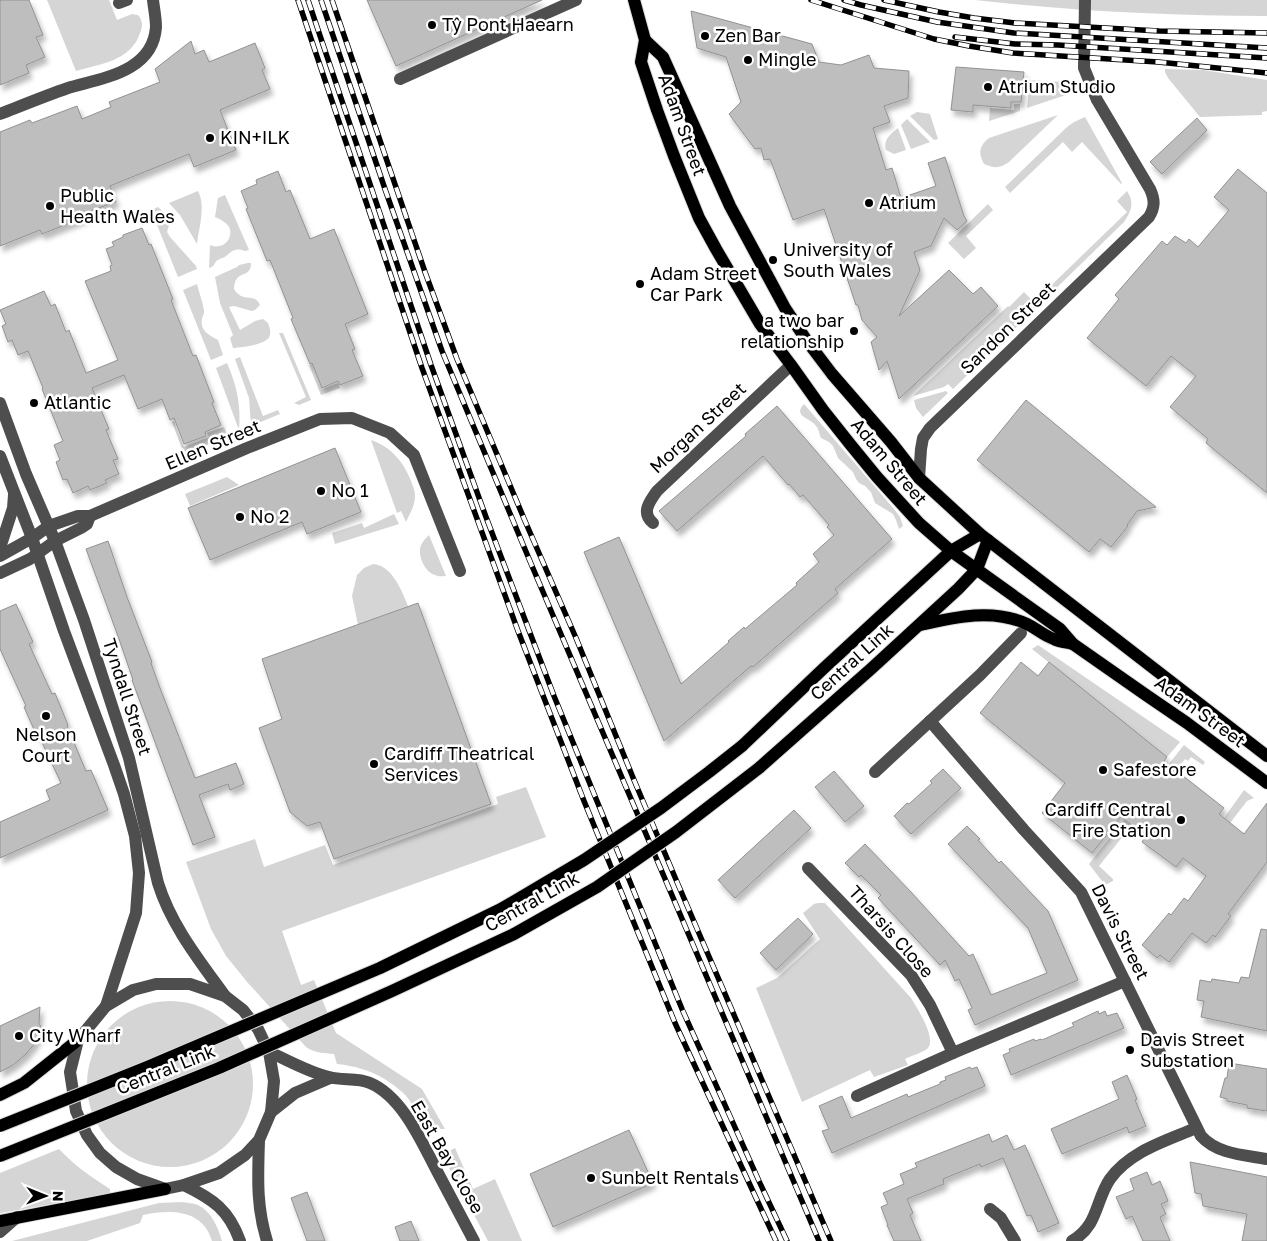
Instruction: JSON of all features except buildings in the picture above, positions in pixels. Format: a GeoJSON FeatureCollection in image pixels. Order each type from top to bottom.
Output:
{"type":"FeatureCollection","features":[{"type":"Feature","properties":{"kind":"main road","name":"Adam Street"},"geometry":{"type":"LineString","coordinates":[[634,0],[645,40],[640,62],[656,110],[693,204],[713,243],[760,324],[823,410],[919,523],[951,551],[1060,629],[1073,644],[1187,723],[1267,783]]}},
{"type":"Feature","properties":{"kind":"main road","name":"Adam Street"},"geometry":{"type":"LineString","coordinates":[[645,40],[663,57],[730,206],[785,308],[832,374],[891,442],[919,478],[984,537],[1267,756]]}},
{"type":"Feature","properties":{"kind":"main road","name":"Central Link"},"geometry":{"type":"LineString","coordinates":[[0,1126],[191,1049],[380,968],[501,909],[584,860],[710,772],[742,746],[823,668],[951,551],[984,537]]}},
{"type":"Feature","properties":{"kind":"main road","name":"Central Link"},"geometry":{"type":"LineString","coordinates":[[0,1156],[219,1068],[392,992],[514,934],[598,886],[676,832],[759,768],[920,625],[977,569],[984,537]]}},
{"type":"Feature","properties":{"kind":"main road"},"geometry":{"type":"LineString","coordinates":[[920,625],[963,616],[1003,616],[1027,623],[1054,640],[1073,644]]}},
{"type":"Feature","properties":{"kind":"main road"},"geometry":{"type":"LineString","coordinates":[[0,1095],[24,1083],[78,1040]]}},
{"type":"Feature","properties":{"kind":"main road"},"geometry":{"type":"LineString","coordinates":[[0,1221],[164,1189]]}},
{"type":"Feature","properties":{"kind":"street"},"geometry":{"type":"LineString","coordinates":[[0,114],[60,91],[118,73],[135,64],[142,58],[154,37],[156,26],[153,0]]}},
{"type":"Feature","properties":{"kind":"street"},"geometry":{"type":"LineString","coordinates":[[400,79],[576,0]]}},
{"type":"Feature","properties":{"kind":"street","name":"Sandon Street"},"geometry":{"type":"LineString","coordinates":[[919,478],[923,438],[930,428],[1149,217],[1152,211],[1154,196],[1097,100],[1084,68],[1085,0]]}},
{"type":"Feature","properties":{"kind":"street","name":"Morgan Street"},"geometry":{"type":"LineString","coordinates":[[652,523],[646,514],[647,507],[657,491],[791,365]]}},
{"type":"Feature","properties":{"kind":"street","name":"Tyndall Street"},"geometry":{"type":"LineString","coordinates":[[0,403],[84,620],[128,758],[162,896],[172,919],[225,996]]}},
{"type":"Feature","properties":{"kind":"street","name":"Ellen Street"},"geometry":{"type":"LineString","coordinates":[[0,556],[49,526],[78,516],[90,516],[320,418],[352,418],[390,433],[414,455],[460,571]]}},
{"type":"Feature","properties":{"kind":"street","name":"Tyndall Street"},"geometry":{"type":"LineString","coordinates":[[0,456],[32,538],[114,765],[135,836],[139,873],[136,913],[106,1006]]}},
{"type":"Feature","properties":{"kind":"street"},"geometry":{"type":"LineString","coordinates":[[0,548],[13,508],[14,493]]}},
{"type":"Feature","properties":{"kind":"street","name":"Ellen Street"},"geometry":{"type":"LineString","coordinates":[[0,573],[37,555],[55,541],[86,524],[90,516]]}},
{"type":"Feature","properties":{"kind":"street"},"geometry":{"type":"LineString","coordinates":[[874,772],[980,675],[1021,633]]}},
{"type":"Feature","properties":{"kind":"street","name":"Davis Street"},"geometry":{"type":"LineString","coordinates":[[930,721],[1024,830],[1082,892],[1201,1136],[1207,1143],[1223,1151],[1267,1159]]}},
{"type":"Feature","properties":{"kind":"street","name":"Tharsis Close"},"geometry":{"type":"LineString","coordinates":[[808,868],[911,975],[930,1004],[953,1053]]}},
{"type":"Feature","properties":{"kind":"street"},"geometry":{"type":"LineString","coordinates":[[857,1096],[953,1053],[1125,981]]}},
{"type":"Feature","properties":{"kind":"street"},"geometry":{"type":"LineString","coordinates":[[156,984],[190,984],[225,996],[243,1010],[258,1029],[269,1052],[274,1081],[271,1112],[259,1140],[246,1155],[219,1173],[184,1185],[164,1189],[137,1179],[100,1153],[87,1135],[76,1111],[70,1072],[78,1040],[106,1006],[133,990],[156,984]]}},
{"type":"Feature","properties":{"kind":"street","name":"East Bay Close"},"geometry":{"type":"LineString","coordinates":[[269,1052],[330,1078],[357,1079],[370,1083],[393,1099],[404,1112],[421,1141],[474,1241]]}},
{"type":"Feature","properties":{"kind":"street","name":"East Bay Close"},"geometry":{"type":"LineString","coordinates":[[271,1112],[295,1093],[330,1078]]}},
{"type":"Feature","properties":{"kind":"street"},"geometry":{"type":"LineString","coordinates":[[1072,1241],[1086,1230],[1096,1213],[1109,1181],[1126,1161],[1137,1154],[1196,1128]]}},
{"type":"Feature","properties":{"kind":"street"},"geometry":{"type":"LineString","coordinates":[[259,1140],[257,1190],[259,1210],[266,1241]]}},
{"type":"Feature","properties":{"kind":"street"},"geometry":{"type":"LineString","coordinates":[[184,1185],[202,1194],[221,1208],[233,1223],[240,1241]]}},
{"type":"Feature","properties":{"kind":"street"},"geometry":{"type":"LineString","coordinates":[[990,1209],[1001,1218],[1015,1241]]}},
{"type":"Feature","properties":{"kind":"street"},"geometry":{"type":"LineString","coordinates":[[0,1232],[17,1217]]}},
{"type":"Feature","properties":{"kind":"shaded area"},"geometry":{"type":"Polygon","coordinates":[[[47,0],[109,0],[117,20],[132,14],[138,15],[142,21],[141,30],[130,50],[114,60],[76,71],[47,0]]]}},
{"type":"Feature","properties":{"kind":"shaded area"},"geometry":{"type":"Polygon","coordinates":[[[975,0],[1267,0],[1267,16],[1121,12],[975,0]]]}},
{"type":"Feature","properties":{"kind":"shaded area"},"geometry":{"type":"Polygon","coordinates":[[[1165,69],[1203,70],[1267,80],[1267,111],[1262,112],[1262,115],[1200,117],[1168,78],[1165,69]]]}},
{"type":"Feature","properties":{"kind":"shaded area"},"geometry":{"type":"Polygon","coordinates":[[[1027,80],[1065,82],[1069,94],[1027,108],[1029,86],[1026,86],[1027,80]]]}},
{"type":"Feature","properties":{"kind":"shaded area"},"geometry":{"type":"Polygon","coordinates":[[[1014,104],[1020,104],[1020,111],[989,121],[990,108],[1014,110],[1014,104]]]}},
{"type":"Feature","properties":{"kind":"shaded area"},"geometry":{"type":"Polygon","coordinates":[[[917,112],[930,114],[938,139],[934,140],[910,116],[917,112]]]}},
{"type":"Feature","properties":{"kind":"shaded area"},"geometry":{"type":"Polygon","coordinates":[[[1058,115],[1009,162],[996,167],[984,164],[980,150],[989,138],[1058,115]]]}},
{"type":"Feature","properties":{"kind":"shaded area"},"geometry":{"type":"Polygon","coordinates":[[[1085,117],[1122,183],[1082,142],[1072,152],[1063,142],[1010,193],[1005,187],[1067,127],[1085,117]]]}},
{"type":"Feature","properties":{"kind":"shaded area"},"geometry":{"type":"Polygon","coordinates":[[[907,119],[930,142],[911,149],[901,125],[907,119]]]}},
{"type":"Feature","properties":{"kind":"shaded area"},"geometry":{"type":"Polygon","coordinates":[[[898,128],[906,150],[894,154],[886,150],[885,146],[888,137],[898,128]]]}},
{"type":"Feature","properties":{"kind":"shaded area"},"geometry":{"type":"Polygon","coordinates":[[[198,191],[202,210],[197,244],[180,215],[169,203],[198,191]]]}},
{"type":"Feature","properties":{"kind":"shaded area"},"geometry":{"type":"Polygon","coordinates":[[[1127,191],[1131,199],[1131,207],[1124,222],[953,389],[948,384],[944,387],[913,396],[1024,292],[1034,302],[1127,212],[1117,201],[1127,191]]]}},
{"type":"Feature","properties":{"kind":"shaded area"},"geometry":{"type":"Polygon","coordinates":[[[225,195],[249,250],[233,251],[209,268],[210,245],[225,244],[230,236],[228,225],[215,217],[218,198],[225,195]]]}},
{"type":"Feature","properties":{"kind":"shaded area"},"geometry":{"type":"Polygon","coordinates":[[[988,204],[993,210],[966,236],[976,248],[964,259],[948,243],[988,204]]]}},
{"type":"Feature","properties":{"kind":"shaded area"},"geometry":{"type":"Polygon","coordinates":[[[158,207],[171,219],[167,232],[170,237],[197,269],[178,277],[151,210],[158,207]]]}},
{"type":"Feature","properties":{"kind":"shaded area"},"geometry":{"type":"Polygon","coordinates":[[[251,263],[250,268],[246,273],[237,278],[234,289],[241,296],[255,299],[260,305],[252,311],[234,306],[229,307],[240,330],[255,321],[263,319],[268,323],[270,335],[265,341],[260,343],[233,348],[230,338],[233,335],[220,303],[215,277],[239,265],[251,263]]]}},
{"type":"Feature","properties":{"kind":"shaded area"},"geometry":{"type":"Polygon","coordinates":[[[197,284],[204,311],[202,327],[218,340],[223,355],[211,360],[183,290],[197,284]]]}},
{"type":"Feature","properties":{"kind":"shaded area"},"geometry":{"type":"Polygon","coordinates":[[[279,333],[283,333],[311,400],[299,405],[294,403],[306,397],[279,333]]]}},
{"type":"Feature","properties":{"kind":"shaded area"},"geometry":{"type":"Polygon","coordinates":[[[240,357],[263,416],[278,410],[280,414],[251,426],[249,398],[235,359],[240,357]]]}},
{"type":"Feature","properties":{"kind":"shaded area"},"geometry":{"type":"Polygon","coordinates":[[[227,363],[238,396],[239,430],[216,368],[227,363]]]}},
{"type":"Feature","properties":{"kind":"shaded area"},"geometry":{"type":"Polygon","coordinates":[[[312,364],[322,389],[338,383],[340,388],[321,395],[309,365],[312,364]]]}},
{"type":"Feature","properties":{"kind":"shaded area"},"geometry":{"type":"Polygon","coordinates":[[[946,391],[948,393],[923,417],[916,408],[914,400],[946,391]]]}},
{"type":"Feature","properties":{"kind":"shaded area"},"geometry":{"type":"Polygon","coordinates":[[[804,404],[894,509],[900,517],[903,526],[899,529],[893,514],[875,503],[871,492],[859,483],[853,472],[838,458],[833,446],[821,438],[814,423],[801,415],[801,408],[804,404]]]}},
{"type":"Feature","properties":{"kind":"shaded area"},"geometry":{"type":"Polygon","coordinates":[[[174,421],[184,447],[209,437],[207,433],[224,427],[228,436],[184,454],[172,422],[174,421]]]}},
{"type":"Feature","properties":{"kind":"shaded area"},"geometry":{"type":"Polygon","coordinates":[[[371,440],[384,446],[396,456],[408,474],[414,489],[415,500],[406,522],[401,511],[397,513],[371,440]]]}},
{"type":"Feature","properties":{"kind":"shaded area"},"geometry":{"type":"Polygon","coordinates":[[[227,477],[239,485],[190,506],[185,494],[227,477]]]}},
{"type":"Feature","properties":{"kind":"shaded area"},"geometry":{"type":"Polygon","coordinates":[[[394,514],[399,524],[335,544],[332,533],[362,523],[364,528],[394,514]]]}},
{"type":"Feature","properties":{"kind":"shaded area"},"geometry":{"type":"Polygon","coordinates":[[[429,535],[446,576],[437,576],[428,571],[422,560],[421,547],[423,541],[429,535]]]}},
{"type":"Feature","properties":{"kind":"shaded area"},"geometry":{"type":"Polygon","coordinates":[[[373,564],[380,565],[391,574],[408,606],[358,625],[352,596],[357,575],[364,568],[373,564]]]}},
{"type":"Feature","properties":{"kind":"shaded area"},"geometry":{"type":"Polygon","coordinates":[[[1038,645],[1180,742],[1167,757],[1032,649],[1038,645]]]}},
{"type":"Feature","properties":{"kind":"shaded area"},"geometry":{"type":"Polygon","coordinates":[[[1184,745],[1205,762],[1203,765],[1191,757],[1188,761],[1185,759],[1099,866],[1113,879],[1113,881],[1105,885],[1089,864],[1184,745]]]}},
{"type":"Feature","properties":{"kind":"shaded area"},"geometry":{"type":"Polygon","coordinates":[[[526,787],[546,837],[282,931],[301,985],[314,980],[336,1033],[422,1089],[445,1129],[436,1128],[424,1121],[406,1096],[386,1080],[363,1069],[337,1064],[334,1054],[316,1052],[306,1047],[226,956],[211,929],[186,862],[255,839],[264,867],[325,845],[333,865],[498,804],[496,797],[526,787]]]}},
{"type":"Feature","properties":{"kind":"shaded area"},"geometry":{"type":"Polygon","coordinates":[[[1244,790],[1254,798],[1247,801],[1230,823],[1224,818],[1244,790]]]}},
{"type":"Feature","properties":{"kind":"shaded area"},"geometry":{"type":"Polygon","coordinates":[[[818,903],[825,903],[911,998],[922,1016],[930,1039],[930,1045],[927,1049],[905,1059],[908,1065],[874,1077],[870,1070],[802,1102],[756,988],[777,978],[820,939],[803,913],[818,903]]]}},
{"type":"Feature","properties":{"kind":"shaded area"},"geometry":{"type":"Polygon","coordinates":[[[178,1001],[194,1004],[209,1010],[229,1025],[247,1052],[252,1068],[252,1100],[247,1116],[229,1143],[209,1158],[194,1164],[162,1167],[146,1164],[131,1158],[106,1137],[96,1123],[90,1108],[87,1076],[90,1060],[96,1045],[117,1020],[131,1010],[146,1004],[178,1001]]]}},
{"type":"Feature","properties":{"kind":"shaded area"},"geometry":{"type":"Polygon","coordinates":[[[455,1148],[473,1189],[495,1179],[522,1241],[488,1241],[448,1166],[449,1151],[455,1148]]]}},
{"type":"Feature","properties":{"kind":"shaded area"},"geometry":{"type":"Polygon","coordinates":[[[59,1149],[83,1171],[110,1189],[110,1194],[0,1213],[0,1173],[59,1149]]]}},
{"type":"Feature","properties":{"kind":"shaded area"},"geometry":{"type":"Polygon","coordinates":[[[182,1202],[198,1205],[207,1211],[216,1225],[222,1241],[212,1241],[208,1230],[193,1217],[174,1212],[164,1212],[143,1215],[140,1223],[87,1241],[12,1241],[159,1203],[182,1202]]]}},
{"type":"Feature","properties":{"kind":"railway"},"geometry":{"type":"LineString","coordinates":[[298,0],[422,368],[518,631],[584,801],[675,1023],[776,1241]]}},
{"type":"Feature","properties":{"kind":"railway"},"geometry":{"type":"LineString","coordinates":[[308,0],[431,365],[554,696],[682,1009],[787,1241]]}},
{"type":"Feature","properties":{"kind":"railway"},"geometry":{"type":"LineString","coordinates":[[321,0],[442,351],[819,1241]]}},
{"type":"Feature","properties":{"kind":"railway"},"geometry":{"type":"LineString","coordinates":[[332,0],[425,272],[457,359],[576,638],[677,882],[831,1241]]}},
{"type":"Feature","properties":{"kind":"railway"},"geometry":{"type":"LineString","coordinates":[[811,0],[934,39],[969,46],[1013,53],[1158,62],[1267,73]]}},
{"type":"Feature","properties":{"kind":"railway"},"geometry":{"type":"LineString","coordinates":[[844,0],[937,22],[1014,33],[1267,48]]}},
{"type":"Feature","properties":{"kind":"railway"},"geometry":{"type":"LineString","coordinates":[[884,0],[939,12],[1015,23],[1159,31],[1267,33]]}},
{"type":"Feature","properties":{"kind":"railway"},"geometry":{"type":"LineString","coordinates":[[955,37],[1015,44],[1267,58]]}},
{"type":"Feature","properties":{"kind":"place","name":"Tŷ Pont Haearn"},"geometry":{"type":"Point","coordinates":[432,25]}},
{"type":"Feature","properties":{"kind":"place","name":"Zen Bar"},"geometry":{"type":"Point","coordinates":[705,36]}},
{"type":"Feature","properties":{"kind":"place","name":"Mingle"},"geometry":{"type":"Point","coordinates":[748,60]}},
{"type":"Feature","properties":{"kind":"place","name":"Atrium Studio"},"geometry":{"type":"Point","coordinates":[988,87]}},
{"type":"Feature","properties":{"kind":"place","name":"KIN+ILK"},"geometry":{"type":"Point","coordinates":[210,138]}},
{"type":"Feature","properties":{"kind":"place","name":"Atrium"},"geometry":{"type":"Point","coordinates":[869,203]}},
{"type":"Feature","properties":{"kind":"place","name":"Public Health Wales"},"geometry":{"type":"Point","coordinates":[50,206]}},
{"type":"Feature","properties":{"kind":"place","name":"University of South Wales"},"geometry":{"type":"Point","coordinates":[773,260]}},
{"type":"Feature","properties":{"kind":"place","name":"Adam Street Car Park"},"geometry":{"type":"Point","coordinates":[640,284]}},
{"type":"Feature","properties":{"kind":"place","name":"a two bar relationship"},"geometry":{"type":"Point","coordinates":[854,331]}},
{"type":"Feature","properties":{"kind":"place","name":"Atlantic"},"geometry":{"type":"Point","coordinates":[34,403]}},
{"type":"Feature","properties":{"kind":"place","name":"No 1"},"geometry":{"type":"Point","coordinates":[321,491]}},
{"type":"Feature","properties":{"kind":"place","name":"No 2"},"geometry":{"type":"Point","coordinates":[240,517]}},
{"type":"Feature","properties":{"kind":"place","name":"Nelson Court"},"geometry":{"type":"Point","coordinates":[46,716]}},
{"type":"Feature","properties":{"kind":"place","name":"Cardiff Theatrical Services"},"geometry":{"type":"Point","coordinates":[374,764]}},
{"type":"Feature","properties":{"kind":"place","name":"Safestore"},"geometry":{"type":"Point","coordinates":[1103,770]}},
{"type":"Feature","properties":{"kind":"place","name":"Cardiff Central Fire Station"},"geometry":{"type":"Point","coordinates":[1181,820]}},
{"type":"Feature","properties":{"kind":"place","name":"City Wharf"},"geometry":{"type":"Point","coordinates":[19,1036]}},
{"type":"Feature","properties":{"kind":"place","name":"Davis Street Substation"},"geometry":{"type":"Point","coordinates":[1130,1050]}},
{"type":"Feature","properties":{"kind":"place","name":"Sunbelt Rentals"},"geometry":{"type":"Point","coordinates":[591,1178]}}]}
